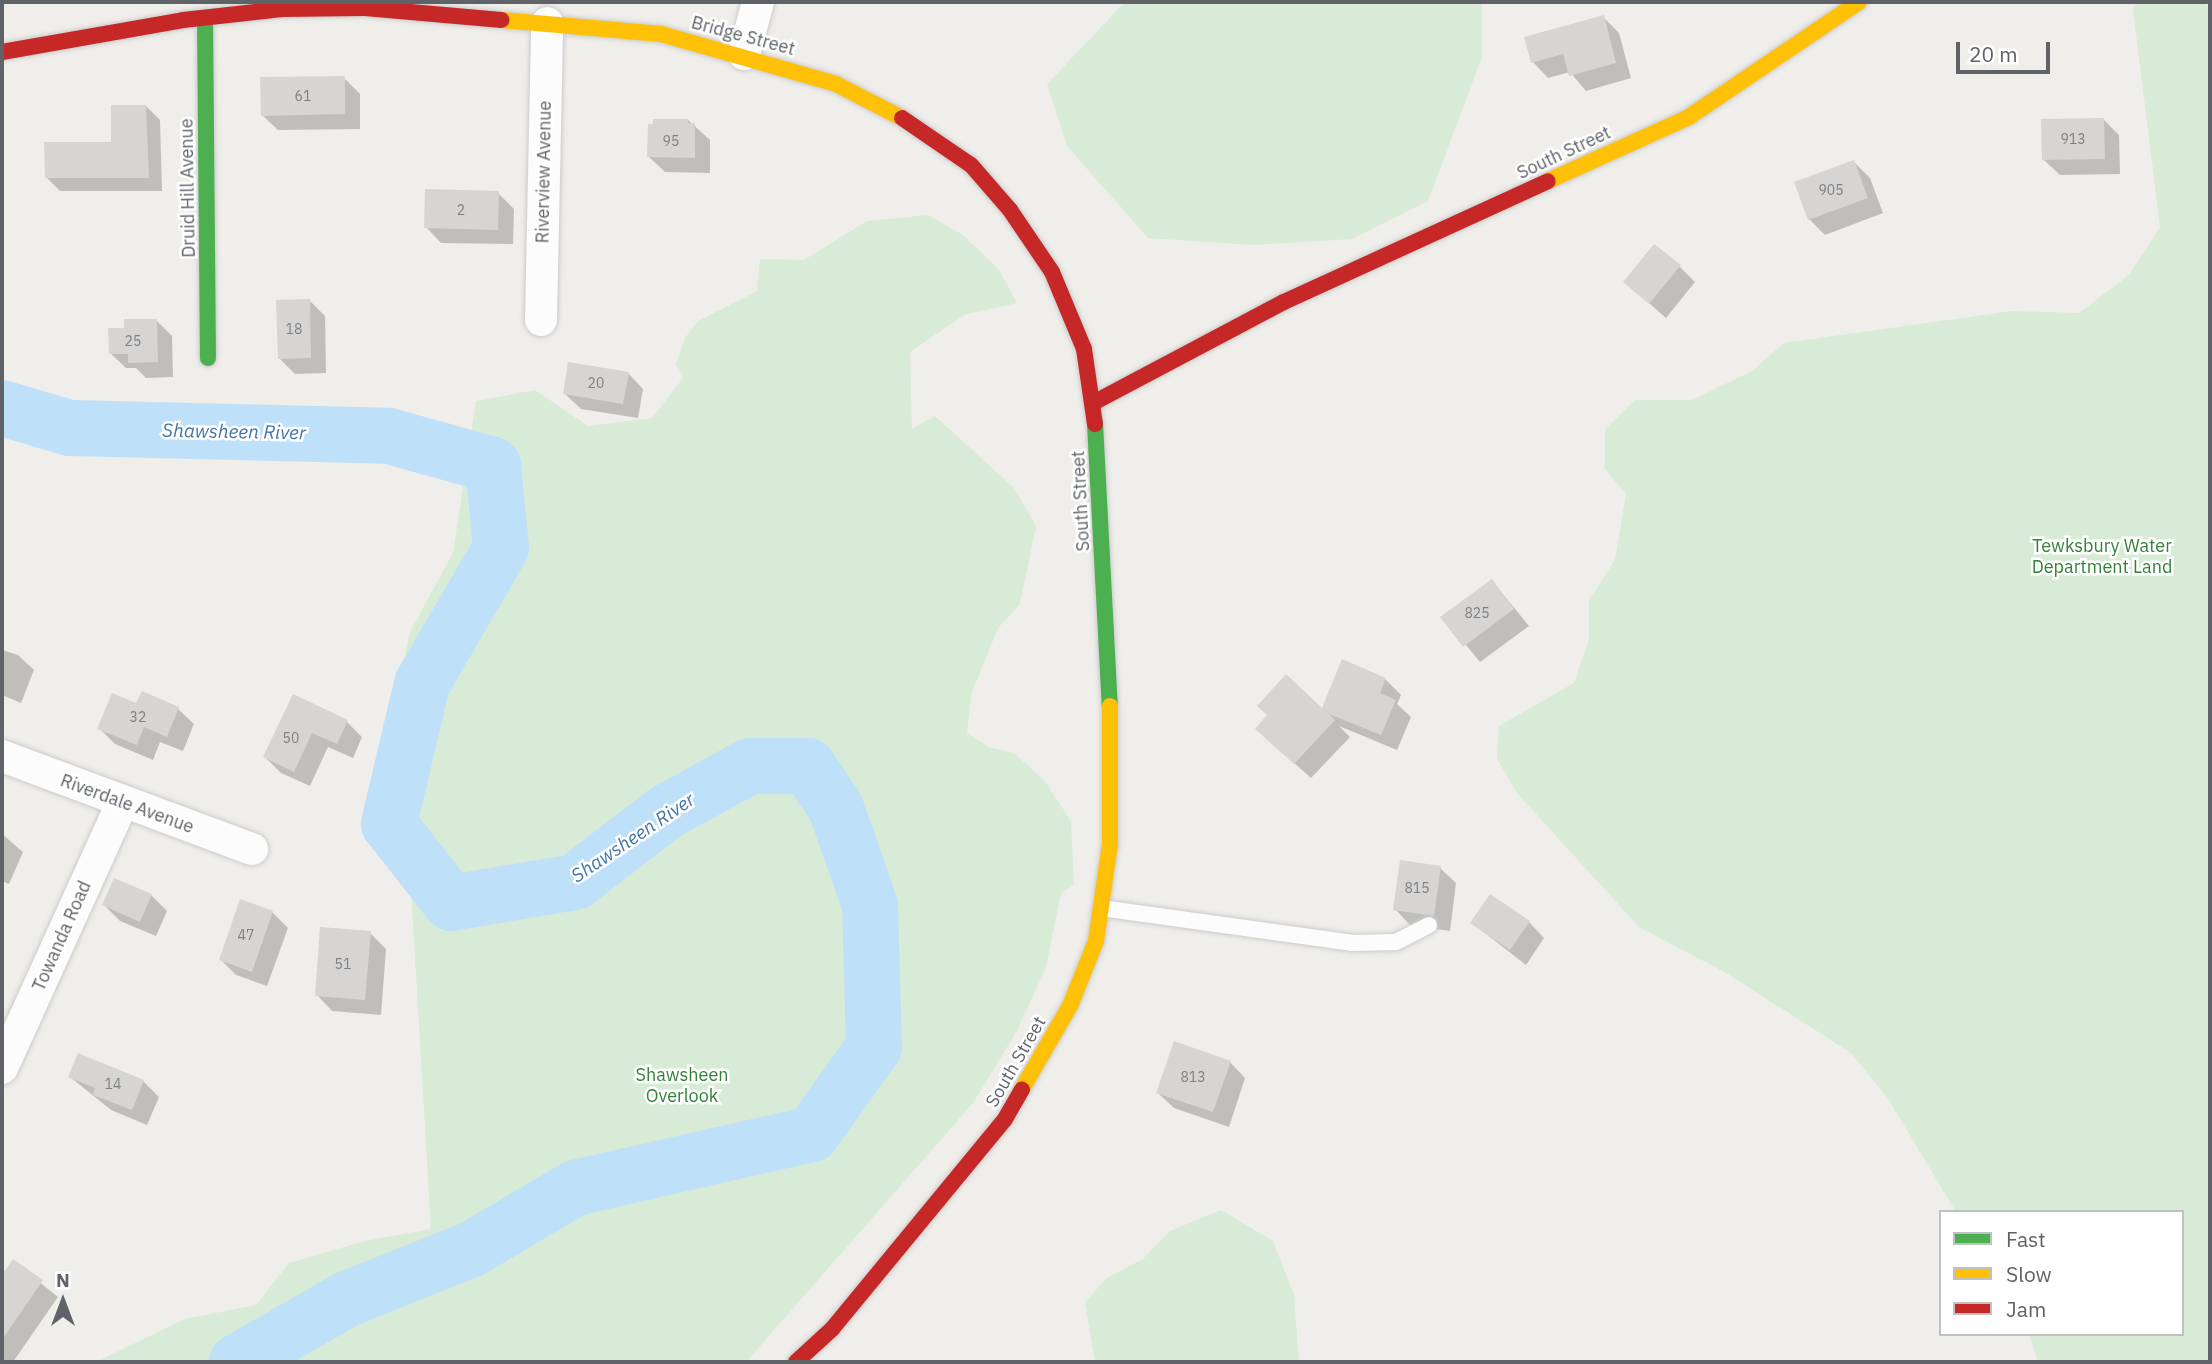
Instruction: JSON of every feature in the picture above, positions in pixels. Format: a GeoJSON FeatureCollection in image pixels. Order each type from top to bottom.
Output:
{"type":"FeatureCollection","features":[{"type":"Feature","properties":{"kind":"street"},"geometry":{"type":"LineString","coordinates":[[744,54],[758,2]]}},
{"type":"Feature","properties":{"kind":"street","name":"South Street"},"geometry":{"type":"LineString","coordinates":[[796,1362],[832,1329],[1005,1119],[1070,1006],[1096,941],[1113,765],[1093,403],[1284,302],[1689,117],[1858,2]]}},
{"type":"Feature","properties":{"kind":"street","name":"Bridge Street"},"geometry":{"type":"LineString","coordinates":[[2,52],[205,18],[282,9],[365,8],[661,34],[744,54],[836,84],[915,125],[971,165],[1010,210],[1052,272],[1084,349],[1093,403]]}},
{"type":"Feature","properties":{"kind":"street","name":"Druid Hill Avenue"},"geometry":{"type":"LineString","coordinates":[[205,18],[208,358]]}},
{"type":"Feature","properties":{"kind":"street","name":"Riverview Avenue"},"geometry":{"type":"LineString","coordinates":[[541,320],[547,23]]}},
{"type":"Feature","properties":{"kind":"street","name":"Riverdale Avenue"},"geometry":{"type":"LineString","coordinates":[[2,756],[121,803],[252,849]]}},
{"type":"Feature","properties":{"kind":"street","name":"Towanda Road"},"geometry":{"type":"LineString","coordinates":[[2,1068],[121,803]]}},
{"type":"Feature","properties":{"kind":"lane"},"geometry":{"type":"LineString","coordinates":[[1101,908],[1352,943],[1396,942],[1429,925]]}},
{"type":"Feature","properties":{"kind":"green space"},"geometry":{"type":"Polygon","coordinates":[[[1125,2],[1482,2],[1482,57],[1428,201],[1352,239],[1252,245],[1148,238],[1067,146],[1047,84],[1125,2]]]}},
{"type":"Feature","properties":{"kind":"green space","name":"Tewksbury Water Department Land"},"geometry":{"type":"Polygon","coordinates":[[[2137,2],[2205,2],[2210,10],[2210,1362],[2038,1362],[2030,1336],[2184,1336],[2184,1210],[1955,1210],[1887,1097],[1851,1053],[1728,974],[1639,927],[1517,793],[1497,759],[1499,726],[1574,683],[1589,639],[1589,600],[1615,560],[1626,494],[1605,469],[1605,429],[1635,400],[1692,400],[1752,371],[1784,343],[2012,311],[2079,313],[2129,275],[2160,227],[2133,9],[2137,2]]]}},
{"type":"Feature","properties":{"kind":"green space","name":"Shawsheen Overlook"},"geometry":{"type":"Polygon","coordinates":[[[928,215],[963,235],[999,270],[1017,303],[964,315],[910,352],[912,429],[935,416],[1014,488],[1036,526],[1020,604],[998,628],[971,695],[967,733],[988,747],[1014,753],[1044,780],[1071,821],[1074,885],[1061,893],[1046,967],[1017,1031],[973,1103],[746,1362],[96,1362],[185,1319],[256,1305],[289,1263],[365,1241],[431,1229],[411,890],[376,775],[411,630],[453,553],[476,401],[535,390],[588,426],[652,418],[683,378],[676,364],[685,338],[698,321],[757,291],[760,259],[804,260],[867,221],[928,215]]]}},
{"type":"Feature","properties":{"kind":"green space"},"geometry":{"type":"Polygon","coordinates":[[[1221,1210],[1273,1241],[1294,1295],[1299,1362],[1095,1362],[1085,1302],[1107,1278],[1143,1259],[1170,1231],[1221,1210]]]}},
{"type":"Feature","properties":{"kind":"building"},"geometry":{"type":"Polygon","coordinates":[[[1604,15],[1616,63],[1569,76],[1563,54],[1531,63],[1524,37],[1604,15]]]}},
{"type":"Feature","properties":{"kind":"building"},"geometry":{"type":"Polygon","coordinates":[[[345,76],[345,114],[261,116],[260,77],[345,76]]]}},
{"type":"Feature","properties":{"kind":"building"},"geometry":{"type":"Polygon","coordinates":[[[111,105],[146,105],[149,178],[45,178],[44,142],[111,142],[111,105]]]}},
{"type":"Feature","properties":{"kind":"building"},"geometry":{"type":"Polygon","coordinates":[[[2104,118],[2105,159],[2042,160],[2041,119],[2104,118]]]}},
{"type":"Feature","properties":{"kind":"building"},"geometry":{"type":"Polygon","coordinates":[[[653,119],[688,119],[688,123],[695,123],[695,158],[647,157],[648,124],[653,124],[653,119]]]}},
{"type":"Feature","properties":{"kind":"building"},"geometry":{"type":"Polygon","coordinates":[[[1854,160],[1868,198],[1808,220],[1794,182],[1854,160]]]}},
{"type":"Feature","properties":{"kind":"building"},"geometry":{"type":"Polygon","coordinates":[[[425,189],[499,191],[498,230],[424,228],[425,189]]]}},
{"type":"Feature","properties":{"kind":"building"},"geometry":{"type":"Polygon","coordinates":[[[1654,244],[1681,265],[1649,304],[1623,282],[1654,244]]]}},
{"type":"Feature","properties":{"kind":"building"},"geometry":{"type":"Polygon","coordinates":[[[310,299],[311,358],[278,359],[276,300],[310,299]]]}},
{"type":"Feature","properties":{"kind":"building"},"geometry":{"type":"Polygon","coordinates":[[[124,319],[157,319],[158,362],[128,363],[128,354],[109,354],[108,328],[124,328],[124,319]]]}},
{"type":"Feature","properties":{"kind":"building"},"geometry":{"type":"Polygon","coordinates":[[[568,362],[629,372],[623,404],[563,394],[568,362]]]}},
{"type":"Feature","properties":{"kind":"building"},"geometry":{"type":"Polygon","coordinates":[[[1492,579],[1514,609],[1463,647],[1440,617],[1492,579]]]}},
{"type":"Feature","properties":{"kind":"building"},"geometry":{"type":"Polygon","coordinates":[[[1342,659],[1386,678],[1380,693],[1396,700],[1381,735],[1329,714],[1335,720],[1294,764],[1255,729],[1267,715],[1257,706],[1286,674],[1322,708],[1342,659]]]}},
{"type":"Feature","properties":{"kind":"building"},"geometry":{"type":"Polygon","coordinates":[[[142,691],[179,707],[167,737],[144,727],[137,745],[97,729],[112,693],[136,703],[142,691]]]}},
{"type":"Feature","properties":{"kind":"building"},"geometry":{"type":"Polygon","coordinates":[[[293,694],[348,720],[337,744],[312,733],[294,772],[263,757],[293,694]]]}},
{"type":"Feature","properties":{"kind":"building"},"geometry":{"type":"Polygon","coordinates":[[[1400,860],[1441,866],[1434,916],[1393,910],[1400,860]]]}},
{"type":"Feature","properties":{"kind":"building"},"geometry":{"type":"Polygon","coordinates":[[[114,878],[152,894],[140,922],[102,905],[114,878]]]}},
{"type":"Feature","properties":{"kind":"building"},"geometry":{"type":"Polygon","coordinates":[[[1490,894],[1530,921],[1510,950],[1470,923],[1490,894]]]}},
{"type":"Feature","properties":{"kind":"building"},"geometry":{"type":"Polygon","coordinates":[[[240,899],[273,911],[252,972],[219,960],[240,899]]]}},
{"type":"Feature","properties":{"kind":"building"},"geometry":{"type":"Polygon","coordinates":[[[320,927],[371,931],[365,1000],[315,996],[320,927]]]}},
{"type":"Feature","properties":{"kind":"building"},"geometry":{"type":"Polygon","coordinates":[[[1174,1041],[1231,1061],[1213,1112],[1156,1093],[1174,1041]]]}},
{"type":"Feature","properties":{"kind":"building"},"geometry":{"type":"Polygon","coordinates":[[[78,1053],[144,1080],[132,1110],[93,1095],[95,1088],[68,1077],[78,1053]]]}},
{"type":"Feature","properties":{"kind":"building"},"geometry":{"type":"Polygon","coordinates":[[[13,1259],[43,1280],[2,1340],[2,1275],[13,1259]]]}},
{"type":"Feature","properties":{"kind":"waterway","name":"Shawsheen River"},"geometry":{"type":"LineString","coordinates":[[2,408],[70,428],[389,436],[493,465],[501,548],[422,684],[389,824],[451,903],[575,882],[666,812],[750,766],[808,766],[836,808],[870,905],[874,1047],[812,1134],[575,1188],[472,1249],[347,1299],[237,1362]]}},
{"type":"Feature","properties":{"kind":"traffic: fast"},"geometry":{"type":"LineString","coordinates":[[205,18],[208,358]]}},
{"type":"Feature","properties":{"kind":"traffic: fast"},"geometry":{"type":"LineString","coordinates":[[1095,424],[1110,706]]}},
{"type":"Feature","properties":{"kind":"traffic: slow"},"geometry":{"type":"LineString","coordinates":[[1548,181],[1689,117],[1859,2]]}},
{"type":"Feature","properties":{"kind":"traffic: slow"},"geometry":{"type":"LineString","coordinates":[[501,20],[661,34],[836,84],[902,118]]}},
{"type":"Feature","properties":{"kind":"traffic: slow"},"geometry":{"type":"LineString","coordinates":[[1022,1089],[1070,1006],[1096,941],[1110,844],[1110,706]]}},
{"type":"Feature","properties":{"kind":"traffic: jam"},"geometry":{"type":"LineString","coordinates":[[2,52],[183,20],[282,9],[365,8],[501,20]]}},
{"type":"Feature","properties":{"kind":"traffic: jam"},"geometry":{"type":"LineString","coordinates":[[902,118],[971,165],[1010,210],[1052,272],[1084,349],[1095,424]]}},
{"type":"Feature","properties":{"kind":"traffic: jam"},"geometry":{"type":"LineString","coordinates":[[1093,403],[1284,302],[1548,181]]}},
{"type":"Feature","properties":{"kind":"traffic: jam"},"geometry":{"type":"LineString","coordinates":[[796,1362],[832,1329],[1005,1119],[1022,1089]]}}]}
